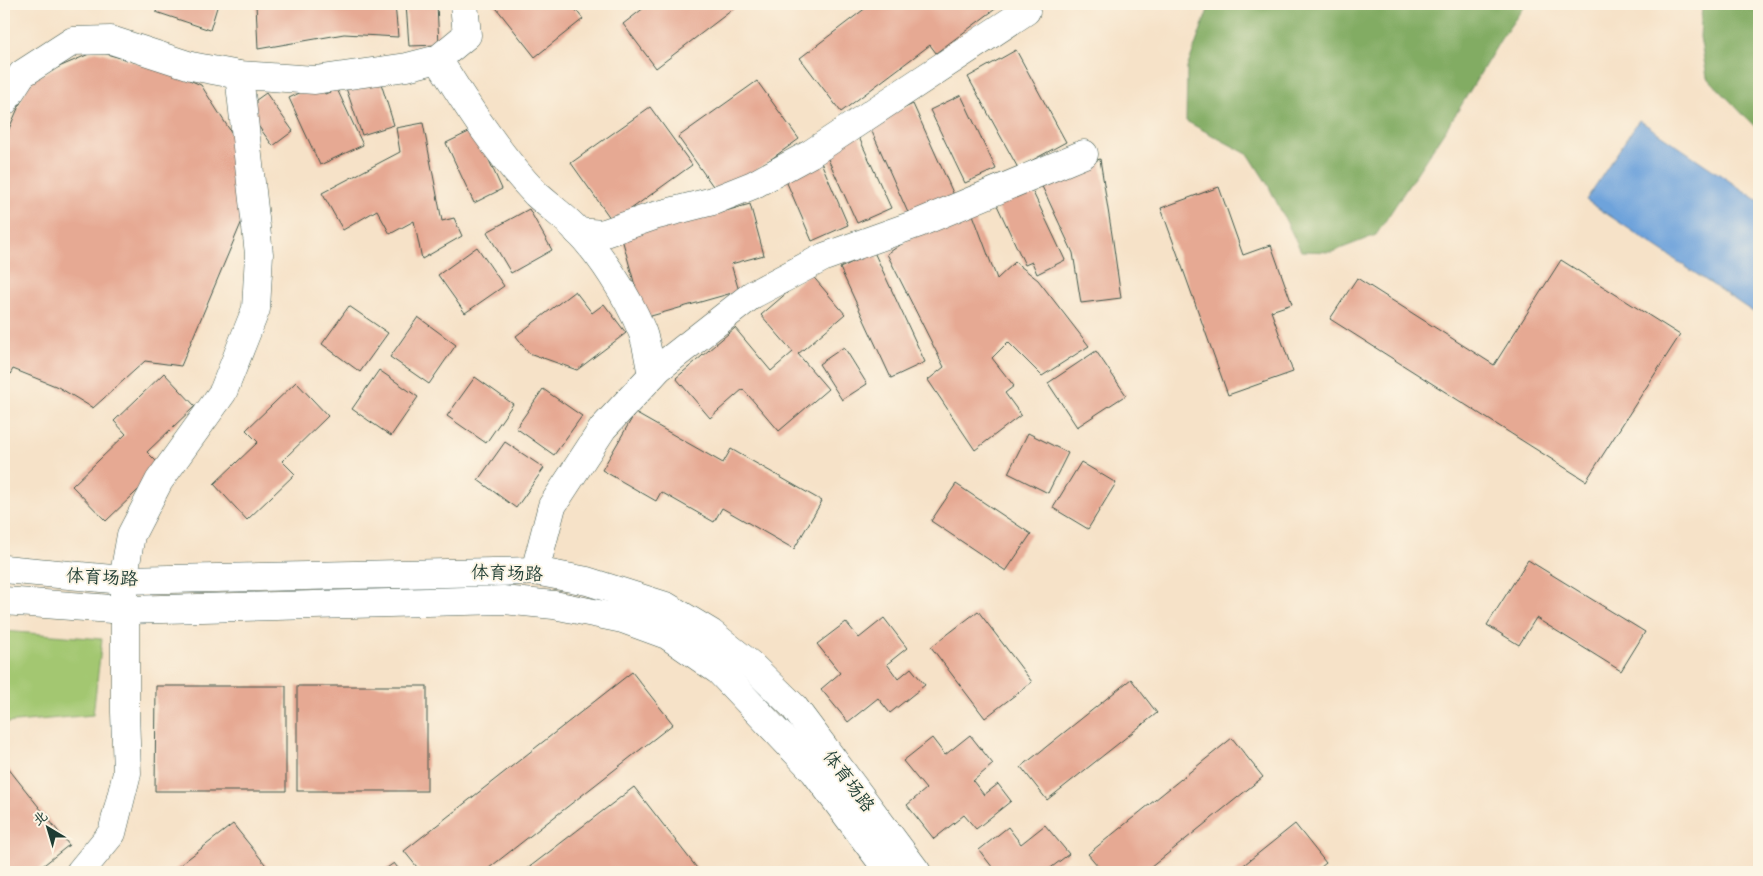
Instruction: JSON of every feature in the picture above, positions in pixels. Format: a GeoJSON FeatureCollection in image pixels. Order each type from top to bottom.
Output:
{"type":"FeatureCollection","features":[{"type":"Feature","properties":{"kind":"main road"},"geometry":{"type":"LineString","coordinates":[[4,102],[22,74],[73,41],[111,40],[191,66],[240,75],[315,80],[407,67],[438,59],[467,35],[464,4]]}},
{"type":"Feature","properties":{"kind":"main road"},"geometry":{"type":"LineString","coordinates":[[578,232],[602,234],[654,216],[714,201],[753,186],[810,154],[1026,11]]}},
{"type":"Feature","properties":{"kind":"main road"},"geometry":{"type":"LineString","coordinates":[[438,59],[466,103],[504,155],[537,194],[578,232],[617,283],[642,332],[652,375]]}},
{"type":"Feature","properties":{"kind":"main road"},"geometry":{"type":"LineString","coordinates":[[80,872],[112,833],[127,773],[125,712],[126,610],[123,580],[131,535],[159,481],[224,392],[256,309],[259,254],[240,75]]}},
{"type":"Feature","properties":{"kind":"main road"},"geometry":{"type":"LineString","coordinates":[[535,571],[552,506],[603,428],[659,368],[752,295],[824,257],[919,223],[1084,154]]}},
{"type":"Feature","properties":{"kind":"main road","name":"体育场路"},"geometry":{"type":"LineString","coordinates":[[4,569],[123,580],[535,571],[587,582],[666,606],[711,633],[750,664],[794,708],[918,872]]}},
{"type":"Feature","properties":{"kind":"main road","name":"体育场路"},"geometry":{"type":"LineString","coordinates":[[4,601],[126,610],[503,600],[554,605],[623,618],[667,635],[719,671],[814,771],[889,872]]}},
{"type":"Feature","properties":{"kind":"green space"},"geometry":{"type":"Polygon","coordinates":[[[1210,4],[1526,4],[1501,39],[1459,109],[1376,235],[1332,252],[1301,251],[1268,185],[1249,155],[1186,121],[1187,68],[1210,4]]]}},
{"type":"Feature","properties":{"kind":"green space"},"geometry":{"type":"Polygon","coordinates":[[[1702,4],[1759,4],[1759,131],[1707,77],[1700,37],[1702,4]]]}},
{"type":"Feature","properties":{"kind":"green space"},"geometry":{"type":"Polygon","coordinates":[[[4,631],[102,639],[93,715],[4,723],[4,631]]]}},
{"type":"Feature","properties":{"kind":"water"},"geometry":{"type":"Polygon","coordinates":[[[1639,120],[1759,201],[1759,316],[1586,200],[1639,120]]]}},
{"type":"Feature","properties":{"kind":"building"},"geometry":{"type":"Polygon","coordinates":[[[158,4],[218,4],[210,30],[156,12],[158,4]]]}},
{"type":"Feature","properties":{"kind":"building"},"geometry":{"type":"Polygon","coordinates":[[[256,4],[395,4],[398,37],[344,34],[258,49],[256,4]]]}},
{"type":"Feature","properties":{"kind":"building"},"geometry":{"type":"Polygon","coordinates":[[[406,4],[437,4],[439,45],[409,46],[406,4]]]}},
{"type":"Feature","properties":{"kind":"building"},"geometry":{"type":"Polygon","coordinates":[[[493,4],[571,4],[583,19],[535,57],[493,4]]]}},
{"type":"Feature","properties":{"kind":"building"},"geometry":{"type":"Polygon","coordinates":[[[649,4],[740,4],[656,68],[623,24],[649,4]]]}},
{"type":"Feature","properties":{"kind":"building"},"geometry":{"type":"Polygon","coordinates":[[[871,4],[1002,4],[936,53],[930,45],[841,112],[800,58],[871,4]]]}},
{"type":"Feature","properties":{"kind":"building"},"geometry":{"type":"Polygon","coordinates":[[[1016,50],[1066,142],[1018,168],[968,77],[1016,50]]]}},
{"type":"Feature","properties":{"kind":"building"},"geometry":{"type":"Polygon","coordinates":[[[96,51],[173,73],[201,85],[233,135],[242,221],[181,366],[145,361],[93,408],[58,387],[13,369],[4,385],[4,140],[31,79],[96,51]]]}},
{"type":"Feature","properties":{"kind":"building"},"geometry":{"type":"Polygon","coordinates":[[[379,77],[394,125],[362,135],[346,88],[379,77]]]}},
{"type":"Feature","properties":{"kind":"building"},"geometry":{"type":"Polygon","coordinates":[[[757,81],[799,139],[720,196],[678,137],[757,81]]]}},
{"type":"Feature","properties":{"kind":"building"},"geometry":{"type":"Polygon","coordinates":[[[320,83],[325,94],[337,89],[363,145],[320,165],[289,98],[320,83]]]}},
{"type":"Feature","properties":{"kind":"building"},"geometry":{"type":"Polygon","coordinates":[[[266,93],[293,131],[273,146],[245,108],[266,93]]]}},
{"type":"Feature","properties":{"kind":"building"},"geometry":{"type":"Polygon","coordinates":[[[961,95],[996,169],[965,183],[930,110],[961,95]]]}},
{"type":"Feature","properties":{"kind":"building"},"geometry":{"type":"Polygon","coordinates":[[[913,104],[954,195],[909,215],[869,125],[913,104]]]}},
{"type":"Feature","properties":{"kind":"building"},"geometry":{"type":"Polygon","coordinates":[[[650,107],[692,165],[613,222],[571,163],[650,107]]]}},
{"type":"Feature","properties":{"kind":"building"},"geometry":{"type":"Polygon","coordinates":[[[423,123],[442,221],[454,218],[462,236],[422,259],[414,221],[390,234],[377,210],[343,230],[322,193],[400,152],[396,128],[423,123]]]}},
{"type":"Feature","properties":{"kind":"building"},"geometry":{"type":"Polygon","coordinates":[[[475,129],[502,189],[474,203],[446,143],[475,129]]]}},
{"type":"Feature","properties":{"kind":"building"},"geometry":{"type":"Polygon","coordinates":[[[857,133],[891,208],[857,223],[823,148],[857,133]]]}},
{"type":"Feature","properties":{"kind":"building"},"geometry":{"type":"Polygon","coordinates":[[[1100,159],[1121,298],[1081,303],[1073,253],[1040,182],[1100,159]]]}},
{"type":"Feature","properties":{"kind":"building"},"geometry":{"type":"Polygon","coordinates":[[[820,160],[848,225],[812,241],[784,176],[820,160]]]}},
{"type":"Feature","properties":{"kind":"building"},"geometry":{"type":"Polygon","coordinates":[[[1030,186],[1065,260],[1037,274],[1032,262],[1025,265],[996,203],[1030,186]]]}},
{"type":"Feature","properties":{"kind":"building"},"geometry":{"type":"Polygon","coordinates":[[[1219,187],[1243,255],[1271,245],[1292,304],[1271,311],[1293,372],[1228,395],[1161,208],[1219,187]]]}},
{"type":"Feature","properties":{"kind":"building"},"geometry":{"type":"Polygon","coordinates":[[[750,204],[764,255],[731,264],[739,291],[644,318],[621,235],[712,215],[750,204]]]}},
{"type":"Feature","properties":{"kind":"building"},"geometry":{"type":"Polygon","coordinates":[[[529,209],[552,250],[511,273],[487,232],[529,209]]]}},
{"type":"Feature","properties":{"kind":"building"},"geometry":{"type":"Polygon","coordinates":[[[972,212],[997,279],[1015,262],[1038,280],[1089,346],[1042,376],[1008,342],[992,358],[1014,386],[1005,393],[1021,415],[975,450],[928,380],[944,367],[887,254],[929,225],[972,212]]]}},
{"type":"Feature","properties":{"kind":"building"},"geometry":{"type":"Polygon","coordinates":[[[477,247],[504,286],[465,313],[438,275],[477,247]]]}},
{"type":"Feature","properties":{"kind":"building"},"geometry":{"type":"Polygon","coordinates":[[[874,252],[925,362],[891,378],[840,268],[874,252]]]}},
{"type":"Feature","properties":{"kind":"building"},"geometry":{"type":"Polygon","coordinates":[[[1561,260],[1680,335],[1586,481],[1330,319],[1357,278],[1494,365],[1561,260]]]}},
{"type":"Feature","properties":{"kind":"building"},"geometry":{"type":"Polygon","coordinates":[[[810,273],[845,314],[798,354],[828,389],[779,431],[743,389],[710,418],[676,378],[735,328],[771,371],[793,352],[761,315],[810,273]]]}},
{"type":"Feature","properties":{"kind":"building"},"geometry":{"type":"Polygon","coordinates":[[[575,291],[592,313],[604,304],[626,333],[577,370],[529,353],[516,336],[575,291]]]}},
{"type":"Feature","properties":{"kind":"building"},"geometry":{"type":"Polygon","coordinates":[[[349,306],[388,333],[360,372],[322,344],[349,306]]]}},
{"type":"Feature","properties":{"kind":"building"},"geometry":{"type":"Polygon","coordinates":[[[418,317],[456,345],[429,384],[390,357],[418,317]]]}},
{"type":"Feature","properties":{"kind":"building"},"geometry":{"type":"Polygon","coordinates":[[[844,347],[867,384],[842,400],[819,364],[844,347]]]}},
{"type":"Feature","properties":{"kind":"building"},"geometry":{"type":"Polygon","coordinates":[[[1096,351],[1126,395],[1077,427],[1048,383],[1096,351]]]}},
{"type":"Feature","properties":{"kind":"building"},"geometry":{"type":"Polygon","coordinates":[[[379,370],[418,397],[391,436],[352,409],[379,370]]]}},
{"type":"Feature","properties":{"kind":"building"},"geometry":{"type":"Polygon","coordinates":[[[164,373],[195,406],[147,452],[162,467],[106,521],[72,486],[126,434],[114,421],[164,373]]]}},
{"type":"Feature","properties":{"kind":"building"},"geometry":{"type":"Polygon","coordinates":[[[475,377],[513,404],[486,443],[447,416],[475,377]]]}},
{"type":"Feature","properties":{"kind":"building"},"geometry":{"type":"Polygon","coordinates":[[[296,382],[328,416],[282,461],[295,474],[247,520],[214,484],[258,442],[246,430],[296,382]]]}},
{"type":"Feature","properties":{"kind":"building"},"geometry":{"type":"Polygon","coordinates":[[[543,389],[582,416],[554,455],[516,428],[543,389]]]}},
{"type":"Feature","properties":{"kind":"building"},"geometry":{"type":"Polygon","coordinates":[[[635,413],[723,463],[731,449],[822,501],[794,549],[722,508],[714,522],[661,492],[656,501],[602,470],[635,413]]]}},
{"type":"Feature","properties":{"kind":"building"},"geometry":{"type":"Polygon","coordinates":[[[1028,433],[1068,453],[1048,493],[1008,473],[1028,433]]]}},
{"type":"Feature","properties":{"kind":"building"},"geometry":{"type":"Polygon","coordinates":[[[505,442],[544,468],[516,508],[478,480],[505,442]]]}},
{"type":"Feature","properties":{"kind":"building"},"geometry":{"type":"Polygon","coordinates":[[[1081,462],[1116,483],[1088,529],[1053,508],[1081,462]]]}},
{"type":"Feature","properties":{"kind":"building"},"geometry":{"type":"Polygon","coordinates":[[[956,484],[1031,534],[1006,571],[931,521],[956,484]]]}},
{"type":"Feature","properties":{"kind":"building"},"geometry":{"type":"Polygon","coordinates":[[[1528,560],[1645,632],[1621,671],[1536,618],[1519,645],[1487,625],[1528,560]]]}},
{"type":"Feature","properties":{"kind":"building"},"geometry":{"type":"Polygon","coordinates":[[[978,611],[1032,682],[985,718],[931,647],[978,611]]]}},
{"type":"Feature","properties":{"kind":"building"},"geometry":{"type":"Polygon","coordinates":[[[884,618],[907,648],[887,664],[898,679],[911,668],[925,685],[890,713],[878,698],[848,722],[821,689],[840,673],[817,644],[846,622],[859,638],[884,618]]]}},
{"type":"Feature","properties":{"kind":"building"},"geometry":{"type":"Polygon","coordinates":[[[632,672],[673,724],[484,872],[421,872],[404,851],[632,672]]]}},
{"type":"Feature","properties":{"kind":"building"},"geometry":{"type":"Polygon","coordinates":[[[1131,679],[1157,713],[1047,800],[1021,767],[1131,679]]]}},
{"type":"Feature","properties":{"kind":"building"},"geometry":{"type":"Polygon","coordinates":[[[156,686],[286,686],[286,791],[155,791],[156,686]]]}},
{"type":"Feature","properties":{"kind":"building"},"geometry":{"type":"Polygon","coordinates":[[[297,686],[427,686],[427,791],[297,791],[297,686]]]}},
{"type":"Feature","properties":{"kind":"building"},"geometry":{"type":"Polygon","coordinates":[[[970,735],[993,764],[973,781],[984,795],[998,784],[1011,801],[976,829],[964,815],[934,839],[907,805],[926,789],[903,761],[932,738],[945,755],[970,735]]]}},
{"type":"Feature","properties":{"kind":"building"},"geometry":{"type":"Polygon","coordinates":[[[1232,738],[1263,777],[1145,872],[1103,872],[1088,854],[1232,738]]]}},
{"type":"Feature","properties":{"kind":"building"},"geometry":{"type":"Polygon","coordinates":[[[4,763],[69,845],[35,872],[9,872],[4,866],[4,763]]]}},
{"type":"Feature","properties":{"kind":"building"},"geometry":{"type":"Polygon","coordinates":[[[634,787],[700,872],[523,872],[634,787]]]}},
{"type":"Feature","properties":{"kind":"building"},"geometry":{"type":"Polygon","coordinates":[[[233,824],[269,869],[265,872],[171,872],[233,824]]]}},
{"type":"Feature","properties":{"kind":"building"},"geometry":{"type":"Polygon","coordinates":[[[1295,824],[1326,863],[1315,872],[1235,872],[1295,824]]]}},
{"type":"Feature","properties":{"kind":"building"},"geometry":{"type":"Polygon","coordinates":[[[1045,825],[1069,854],[1048,870],[1050,872],[996,872],[979,850],[1008,827],[1021,844],[1045,825]]]}},
{"type":"Feature","properties":{"kind":"building"},"geometry":{"type":"Polygon","coordinates":[[[394,863],[401,872],[381,872],[394,863]]]}}]}
